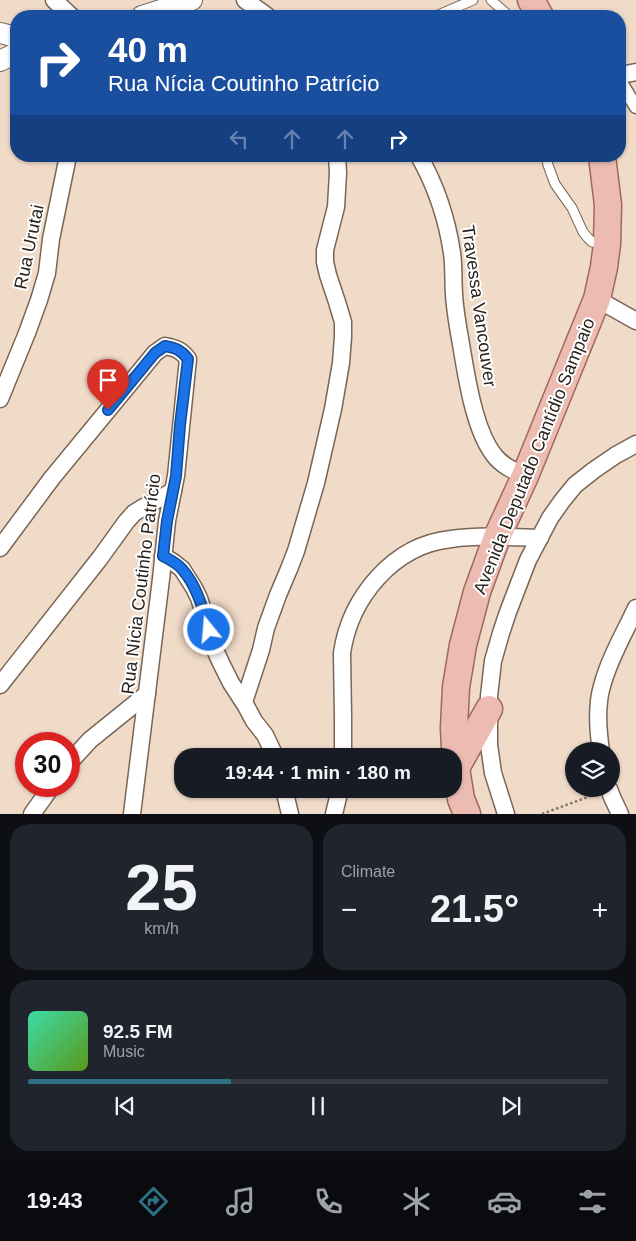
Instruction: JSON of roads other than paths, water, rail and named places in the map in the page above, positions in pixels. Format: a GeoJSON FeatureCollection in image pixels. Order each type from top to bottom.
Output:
{"type":"FeatureCollection","features":[{"type":"Feature","properties":{"kind":"main road","name":"Avenida Deputado Cantídio Sampaio"},"geometry":{"type":"LineString","coordinates":[[455,748],[456,687],[464,645],[478,592],[497,537],[525,476],[596,299],[604,267],[607,244],[608,205],[603,162]]}},
{"type":"Feature","properties":{"kind":"main road"},"geometry":{"type":"LineString","coordinates":[[462,757],[489,709]]}},
{"type":"Feature","properties":{"kind":"main road","name":"Avenida Deputado Cantídio Sampaio"},"geometry":{"type":"LineString","coordinates":[[461,798],[467,814]]}},
{"type":"Feature","properties":{"kind":"street"},"geometry":{"type":"LineString","coordinates":[[54,0],[65,10]]}},
{"type":"Feature","properties":{"kind":"street"},"geometry":{"type":"LineString","coordinates":[[245,0],[259,10]]}},
{"type":"Feature","properties":{"kind":"street"},"geometry":{"type":"LineString","coordinates":[[158,10],[179,2]]}},
{"type":"Feature","properties":{"kind":"street"},"geometry":{"type":"LineString","coordinates":[[626,91],[636,107]]}},
{"type":"Feature","properties":{"kind":"street","name":"Rua Urutai"},"geometry":{"type":"LineString","coordinates":[[0,399],[47,273],[51,239],[67,162]]}},
{"type":"Feature","properties":{"kind":"street"},"geometry":{"type":"LineString","coordinates":[[244,702],[266,628],[290,569],[316,484],[341,363],[342,322],[325,262],[325,250],[336,207],[337,162]]}},
{"type":"Feature","properties":{"kind":"street","name":"Travessa Vancouver"},"geometry":{"type":"LineString","coordinates":[[423,162],[439,199],[448,228],[453,260],[453,292],[457,322],[467,377],[478,420],[485,439],[494,455],[505,466],[525,476]]}},
{"type":"Feature","properties":{"kind":"street"},"geometry":{"type":"LineString","coordinates":[[596,299],[636,321]]}},
{"type":"Feature","properties":{"kind":"street","name":"Rua Nícia Coutinho Patrício"},"geometry":{"type":"LineString","coordinates":[[0,548],[52,478],[155,353],[165,346],[181,351],[188,359],[176,476],[167,521],[132,814]]}},
{"type":"Feature","properties":{"kind":"street"},"geometry":{"type":"LineString","coordinates":[[506,814],[493,773],[489,745],[491,673],[500,633],[528,560],[555,510],[575,485],[604,463],[636,444]]}},
{"type":"Feature","properties":{"kind":"street"},"geometry":{"type":"LineString","coordinates":[[0,685],[126,522],[142,508],[173,491]]}},
{"type":"Feature","properties":{"kind":"street"},"geometry":{"type":"LineString","coordinates":[[342,748],[343,644],[353,615],[370,587],[380,575],[407,553],[422,546],[450,539],[540,538]]}},
{"type":"Feature","properties":{"kind":"street"},"geometry":{"type":"LineString","coordinates":[[163,556],[182,569],[194,588],[216,652],[231,683],[254,721],[265,735],[271,748]]}},
{"type":"Feature","properties":{"kind":"street"},"geometry":{"type":"LineString","coordinates":[[600,742],[598,720],[601,687],[636,608]]}},
{"type":"Feature","properties":{"kind":"street"},"geometry":{"type":"LineString","coordinates":[[80,751],[90,740],[147,694]]}},
{"type":"Feature","properties":{"kind":"street"},"geometry":{"type":"LineString","coordinates":[[32,814],[44,797]]}},
{"type":"Feature","properties":{"kind":"street"},"geometry":{"type":"LineString","coordinates":[[612,797],[620,814]]}},
{"type":"Feature","properties":{"kind":"street"},"geometry":{"type":"LineString","coordinates":[[286,798],[290,814]]}},
{"type":"Feature","properties":{"kind":"street"},"geometry":{"type":"LineString","coordinates":[[334,814],[338,798]]}},
{"type":"Feature","properties":{"kind":"lane"},"geometry":{"type":"LineString","coordinates":[[450,10],[474,0]]}},
{"type":"Feature","properties":{"kind":"lane"},"geometry":{"type":"LineString","coordinates":[[491,0],[502,10]]}},
{"type":"Feature","properties":{"kind":"lane"},"geometry":{"type":"LineString","coordinates":[[547,162],[555,184],[572,208],[583,232],[592,242],[607,244]]}}]}
